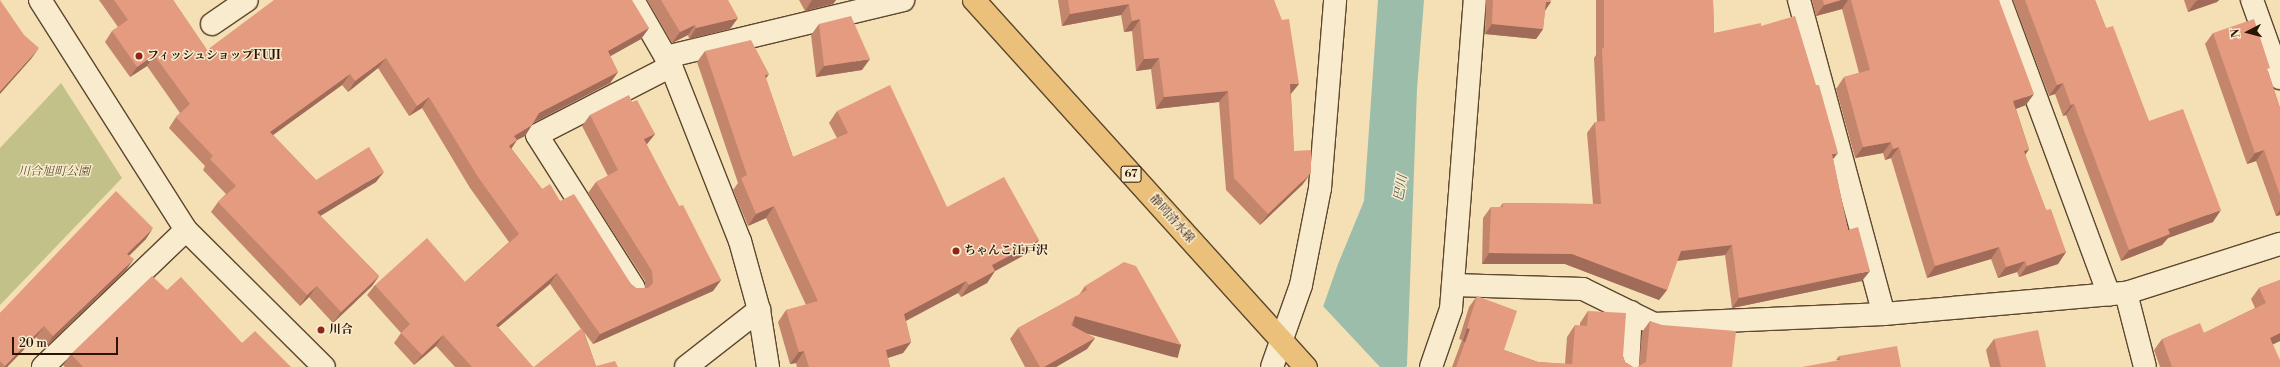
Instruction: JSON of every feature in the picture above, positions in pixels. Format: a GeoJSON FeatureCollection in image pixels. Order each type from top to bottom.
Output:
{"type":"FeatureCollection","features":[{"type":"Feature","properties":{"kind":"main road","name":"静岡清水線"},"geometry":{"type":"LineString","coordinates":[[974,0],[1306,367]]}},
{"type":"Feature","properties":{"kind":"street"},"geometry":{"type":"LineString","coordinates":[[40,0],[186,230],[324,367]]}},
{"type":"Feature","properties":{"kind":"street"},"geometry":{"type":"LineString","coordinates":[[212,24],[247,0]]}},
{"type":"Feature","properties":{"kind":"street"},"geometry":{"type":"LineString","coordinates":[[633,0],[669,61],[740,241],[759,310],[768,367]]}},
{"type":"Feature","properties":{"kind":"street"},"geometry":{"type":"LineString","coordinates":[[634,288],[537,135],[669,61],[903,0]]}},
{"type":"Feature","properties":{"kind":"street"},"geometry":{"type":"LineString","coordinates":[[1272,367],[1285,344],[1301,285],[1320,188],[1335,0]]}},
{"type":"Feature","properties":{"kind":"street"},"geometry":{"type":"LineString","coordinates":[[1431,367],[1451,309],[1475,0]]}},
{"type":"Feature","properties":{"kind":"street"},"geometry":{"type":"LineString","coordinates":[[1799,0],[1884,314]]}},
{"type":"Feature","properties":{"kind":"street"},"geometry":{"type":"LineString","coordinates":[[2000,0],[2118,294],[2145,367]]}},
{"type":"Feature","properties":{"kind":"street"},"geometry":{"type":"LineString","coordinates":[[2252,0],[2280,78]]}},
{"type":"Feature","properties":{"kind":"street"},"geometry":{"type":"LineString","coordinates":[[43,367],[186,230]]}},
{"type":"Feature","properties":{"kind":"street"},"geometry":{"type":"LineString","coordinates":[[1453,285],[1582,289],[1654,324],[1884,314],[2118,294],[2280,244]]}},
{"type":"Feature","properties":{"kind":"street"},"geometry":{"type":"LineString","coordinates":[[686,367],[759,310]]}},
{"type":"Feature","properties":{"kind":"street"},"geometry":{"type":"LineString","coordinates":[[1628,367],[1631,312]]}},
{"type":"Feature","properties":{"kind":"green space","name":"川合旭町公園"},"geometry":{"type":"Polygon","coordinates":[[[61,83],[122,178],[0,305],[0,148],[61,83]]]}},
{"type":"Feature","properties":{"kind":"water","name":"巴川"},"geometry":{"type":"Polygon","coordinates":[[[1378,0],[1424,0],[1417,89],[1407,365],[1406,367],[1302,367],[1338,264],[1364,201],[1378,0]]]}},
{"type":"Feature","properties":{"kind":"pier"},"geometry":{"type":"Polygon","coordinates":[[[1322,305],[1380,367],[1300,367],[1322,305]]]}},
{"type":"Feature","properties":{"kind":"building"},"geometry":{"type":"Polygon","coordinates":[[[0,0],[24,35],[39,48],[0,91],[0,0]]]}},
{"type":"Feature","properties":{"kind":"building"},"geometry":{"type":"Polygon","coordinates":[[[114,0],[173,0],[207,50],[274,0],[632,0],[649,28],[608,51],[618,72],[539,113],[532,125],[514,136],[517,140],[509,146],[542,189],[550,184],[560,201],[574,194],[631,284],[636,288],[648,288],[653,283],[652,271],[596,182],[618,170],[590,115],[629,95],[632,102],[637,100],[655,134],[644,139],[679,206],[683,205],[721,280],[600,334],[557,273],[496,325],[533,367],[472,367],[443,335],[422,355],[401,333],[410,324],[375,285],[427,238],[465,282],[519,234],[478,177],[429,97],[417,106],[386,58],[355,81],[350,74],[270,132],[316,180],[369,147],[384,172],[317,212],[379,276],[341,312],[317,286],[307,295],[218,202],[236,186],[210,159],[213,156],[176,117],[190,104],[154,55],[137,67],[112,31],[128,20],[114,0]]]}},
{"type":"Feature","properties":{"kind":"building"},"geometry":{"type":"Polygon","coordinates":[[[661,0],[728,0],[738,18],[696,28],[695,25],[680,32],[661,0]]]}},
{"type":"Feature","properties":{"kind":"building"},"geometry":{"type":"Polygon","coordinates":[[[1068,0],[1274,0],[1282,20],[1289,19],[1299,84],[1290,84],[1294,151],[1311,150],[1311,173],[1268,214],[1234,178],[1228,91],[1164,97],[1159,58],[1144,59],[1140,19],[1132,21],[1129,4],[1070,14],[1068,0]]]}},
{"type":"Feature","properties":{"kind":"building"},"geometry":{"type":"Polygon","coordinates":[[[1493,0],[1551,0],[1551,2],[1546,2],[1543,29],[1492,24],[1493,0]]]}},
{"type":"Feature","properties":{"kind":"building"},"geometry":{"type":"Polygon","coordinates":[[[1604,0],[1713,0],[1714,33],[1761,23],[1761,26],[1795,16],[1816,85],[1819,85],[1838,153],[1832,154],[1848,230],[1858,227],[1870,271],[1739,298],[1732,245],[1681,251],[1667,290],[1572,254],[1489,253],[1491,207],[1503,207],[1503,203],[1601,204],[1595,122],[1605,121],[1602,48],[1604,48],[1604,0]]]}},
{"type":"Feature","properties":{"kind":"building"},"geometry":{"type":"Polygon","coordinates":[[[1823,0],[1841,0],[1824,5],[1823,0]]]}},
{"type":"Feature","properties":{"kind":"building"},"geometry":{"type":"Polygon","coordinates":[[[1851,0],[1999,0],[2034,94],[2013,101],[2029,149],[2024,151],[2046,210],[2051,209],[2066,252],[2027,266],[2025,261],[2006,267],[1999,247],[1935,266],[1899,147],[1893,149],[1891,142],[1863,147],[1844,77],[1870,70],[1851,0]]]}},
{"type":"Feature","properties":{"kind":"building"},"geometry":{"type":"Polygon","coordinates":[[[2025,0],[2095,0],[2106,28],[2113,26],[2149,121],[2183,109],[2221,210],[2168,229],[2170,234],[2129,250],[2074,104],[2071,105],[2063,83],[2057,85],[2025,0]]]}},
{"type":"Feature","properties":{"kind":"building"},"geometry":{"type":"Polygon","coordinates":[[[851,16],[870,59],[824,66],[819,24],[851,16]]]}},
{"type":"Feature","properties":{"kind":"building"},"geometry":{"type":"Polygon","coordinates":[[[2254,19],[2270,68],[2267,69],[2280,108],[2280,195],[2264,150],[2255,153],[2213,33],[2254,19]]]}},
{"type":"Feature","properties":{"kind":"building"},"geometry":{"type":"Polygon","coordinates":[[[751,40],[769,74],[765,75],[793,157],[848,133],[837,111],[890,85],[947,207],[1004,177],[1039,240],[992,265],[995,271],[969,285],[966,281],[904,314],[911,342],[886,350],[890,367],[809,367],[804,351],[799,352],[786,310],[818,301],[774,206],[756,214],[741,178],[747,175],[705,51],[751,40]]]}},
{"type":"Feature","properties":{"kind":"building"},"geometry":{"type":"Polygon","coordinates":[[[116,191],[153,228],[127,254],[134,259],[53,336],[44,326],[5,366],[0,361],[0,313],[116,191]]]}},
{"type":"Feature","properties":{"kind":"building"},"geometry":{"type":"Polygon","coordinates":[[[1124,262],[1136,266],[1181,345],[1075,316],[1071,325],[1095,338],[1044,367],[1040,367],[1018,328],[1087,290],[1085,286],[1124,262]]]}},
{"type":"Feature","properties":{"kind":"building"},"geometry":{"type":"Polygon","coordinates":[[[152,276],[167,290],[181,277],[242,343],[255,331],[291,367],[83,367],[71,354],[152,276]]]}},
{"type":"Feature","properties":{"kind":"building"},"geometry":{"type":"Polygon","coordinates":[[[2280,280],[2280,333],[2270,338],[2280,360],[2280,367],[2172,367],[2162,339],[2200,323],[2204,333],[2266,303],[2259,288],[2280,280]]]}},
{"type":"Feature","properties":{"kind":"building"},"geometry":{"type":"Polygon","coordinates":[[[1477,296],[1517,311],[1504,350],[1538,362],[1572,364],[1575,325],[1587,326],[1588,311],[1626,313],[1623,356],[1625,362],[1633,367],[1456,367],[1470,329],[1467,328],[1477,296]]]}},
{"type":"Feature","properties":{"kind":"building"},"geometry":{"type":"Polygon","coordinates":[[[1650,321],[1662,325],[1736,331],[1732,367],[1637,367],[1646,362],[1650,321]]]}},
{"type":"Feature","properties":{"kind":"building"},"geometry":{"type":"Polygon","coordinates":[[[582,328],[596,366],[615,361],[618,367],[534,367],[582,328]]]}},
{"type":"Feature","properties":{"kind":"building"},"geometry":{"type":"Polygon","coordinates":[[[2038,330],[2046,367],[2001,367],[1994,339],[2038,330]]]}},
{"type":"Feature","properties":{"kind":"building"},"geometry":{"type":"Polygon","coordinates":[[[1897,346],[1901,367],[1802,367],[1840,360],[1839,356],[1897,346]]]}},
{"type":"Feature","properties":{"kind":"place","name":"フィッシュショップFUJI"},"geometry":{"type":"Point","coordinates":[139,56]}},
{"type":"Feature","properties":{"kind":"place","name":"ちゃんこ江戸沢"},"geometry":{"type":"Point","coordinates":[956,251]}},
{"type":"Feature","properties":{"kind":"place","name":"川合"},"geometry":{"type":"Point","coordinates":[321,330]}}]}
